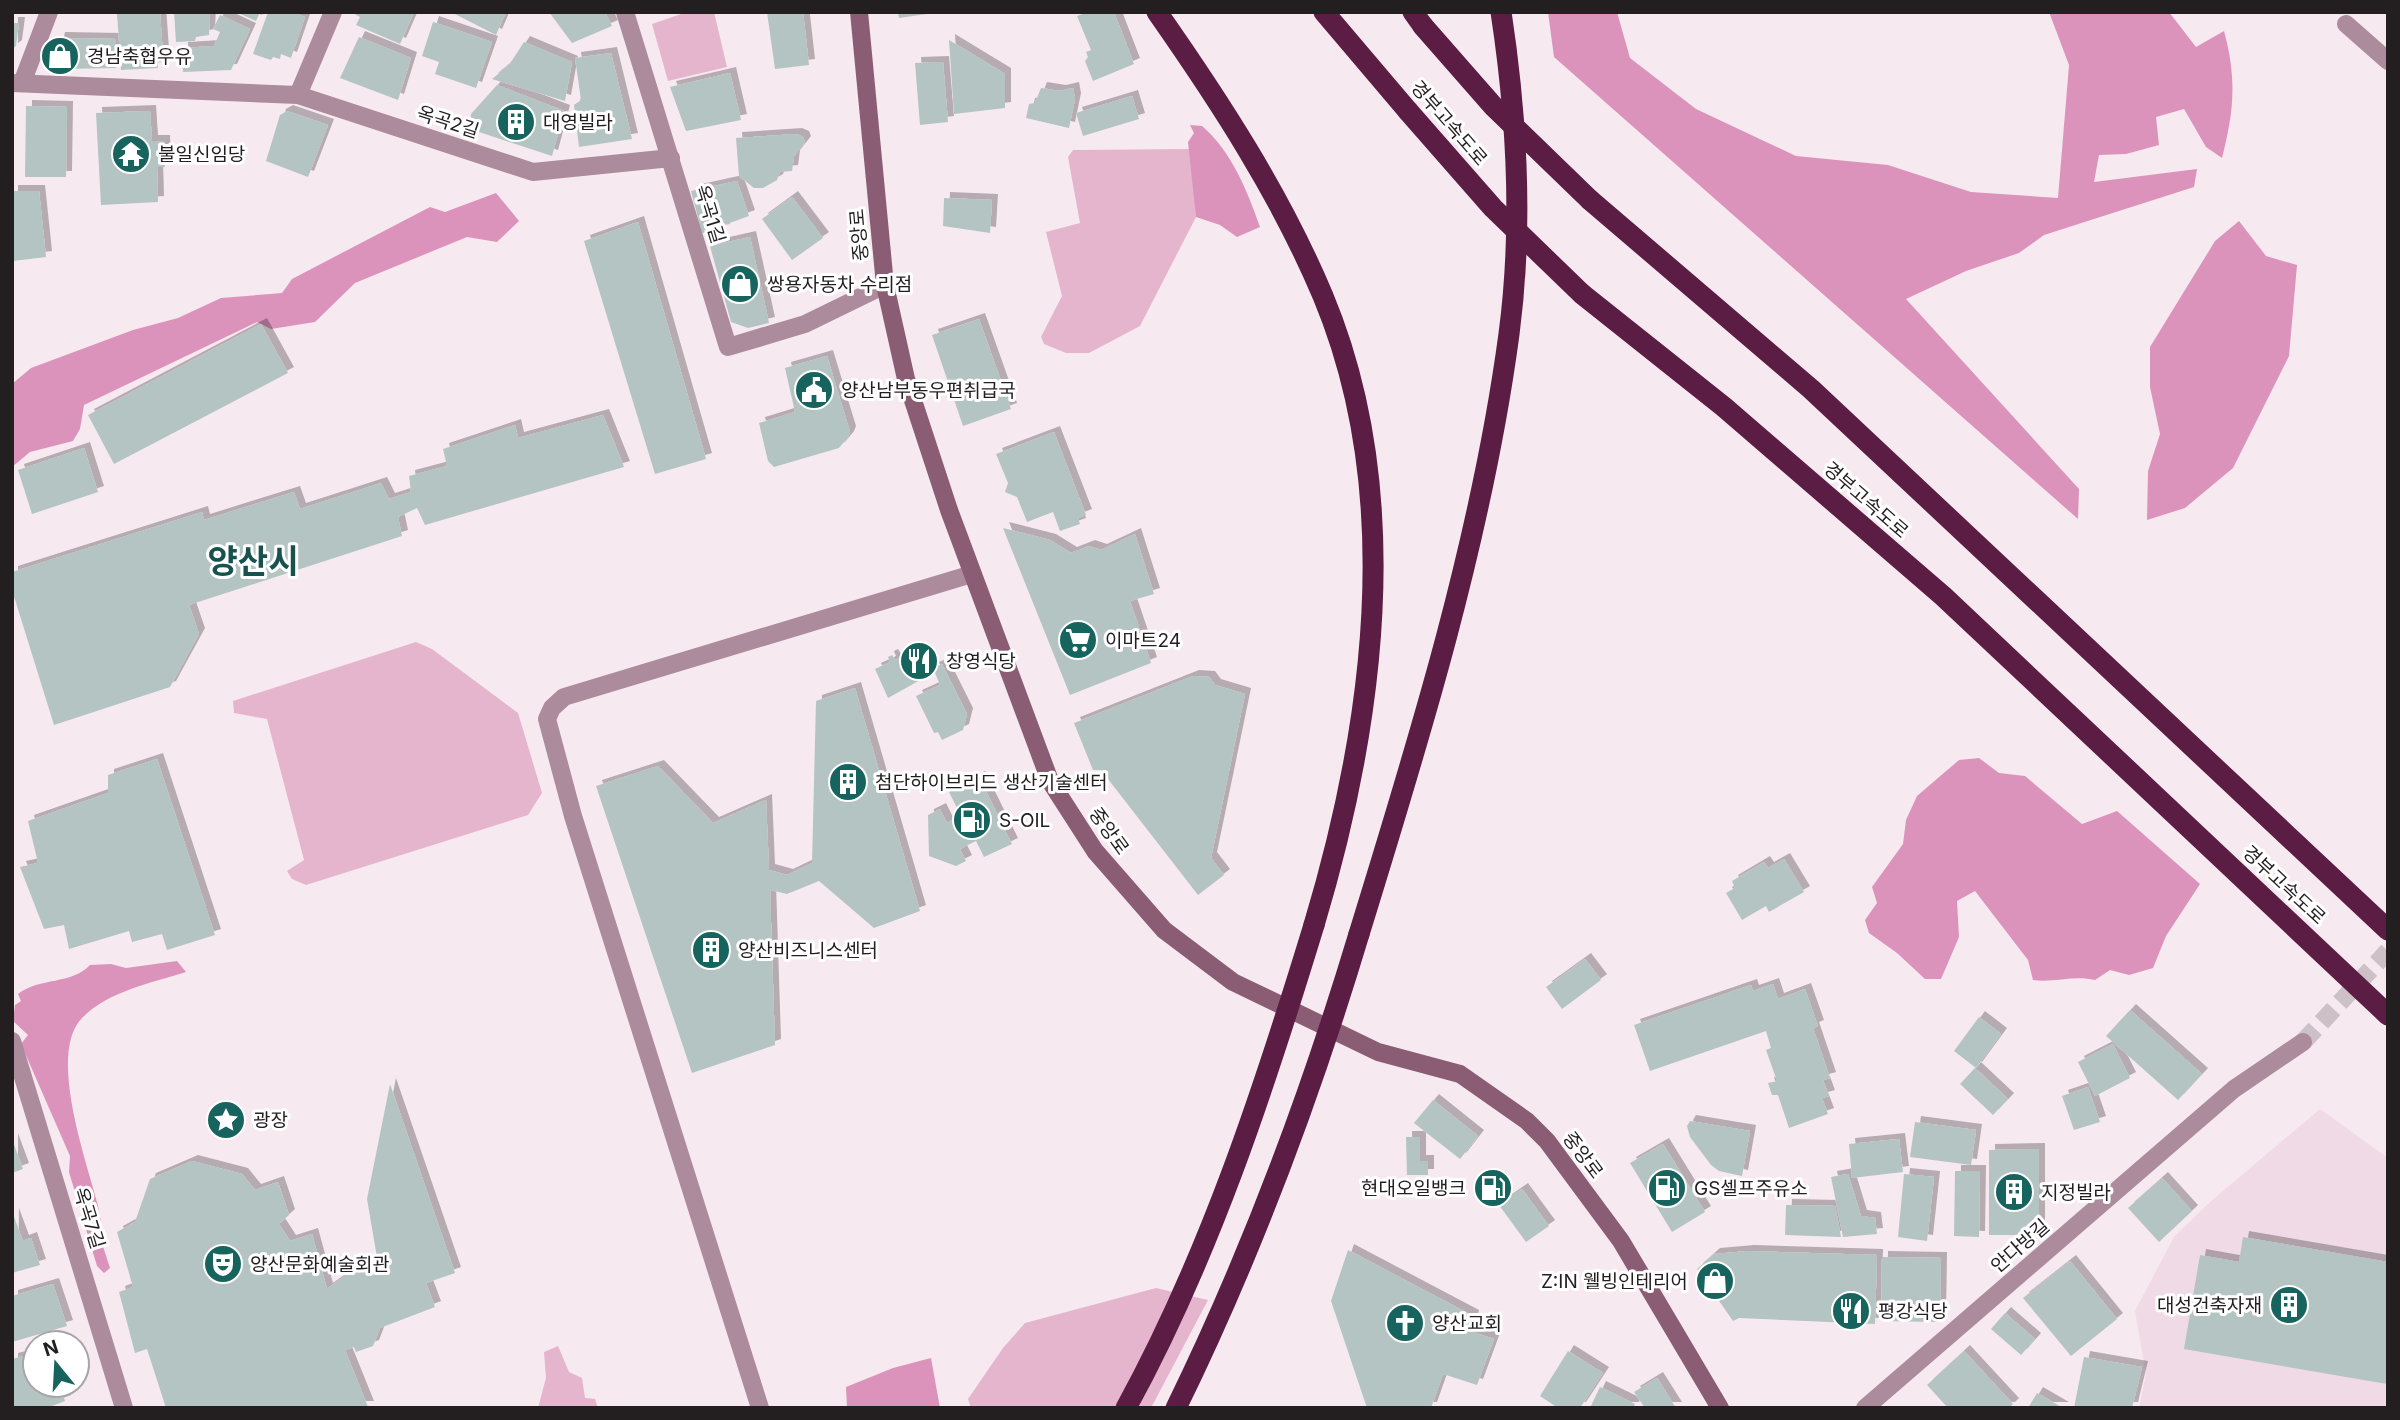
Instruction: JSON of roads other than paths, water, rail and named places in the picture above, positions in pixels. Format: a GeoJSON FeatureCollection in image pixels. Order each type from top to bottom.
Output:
{"type":"FeatureCollection","features":[{"type":"Feature","properties":{"kind":"highway"},"geometry":{"type":"LineString","coordinates":[[1126,1408],[1193,1267],[1241,1150],[1314,925],[1350,783],[1373,620],[1374,540],[1367,465],[1348,371],[1324,297],[1284,212],[1223,108],[1157,12]]}},
{"type":"Feature","properties":{"kind":"highway","name":"경부고속도로"},"geometry":{"type":"LineString","coordinates":[[1324,12],[1493,208],[1582,294],[1724,407],[1943,596],[2388,1015]]}},
{"type":"Feature","properties":{"kind":"highway"},"geometry":{"type":"LineString","coordinates":[[1175,1408],[1214,1329],[1265,1210],[1312,1086],[1402,796],[1455,599],[1494,422],[1509,332],[1515,248],[1515,142],[1501,12]]}},
{"type":"Feature","properties":{"kind":"highway","name":"경부고속도로"},"geometry":{"type":"LineString","coordinates":[[1418,19],[1494,107],[1590,200],[1811,390],[2388,930]]}},
{"type":"Feature","properties":{"kind":"main road","name":"중앙로"},"geometry":{"type":"LineString","coordinates":[[859,12],[884,285],[906,379],[972,574],[1050,781],[1095,851],[1164,930],[1244,988],[1378,1052],[1460,1074],[1527,1121],[1547,1141],[1621,1241],[1720,1408]]}},
{"type":"Feature","properties":{"kind":"street"},"geometry":{"type":"LineString","coordinates":[[17,83],[49,12]]}},
{"type":"Feature","properties":{"kind":"street"},"geometry":{"type":"LineString","coordinates":[[298,95],[333,12]]}},
{"type":"Feature","properties":{"kind":"street","name":"옥곡1길"},"geometry":{"type":"LineString","coordinates":[[625,12],[728,347],[804,324],[884,285]]}},
{"type":"Feature","properties":{"kind":"street"},"geometry":{"type":"LineString","coordinates":[[2346,24],[2388,61]]}},
{"type":"Feature","properties":{"kind":"street","name":"옥곡2길"},"geometry":{"type":"LineString","coordinates":[[17,83],[298,95],[533,172],[671,158]]}},
{"type":"Feature","properties":{"kind":"street"},"geometry":{"type":"LineString","coordinates":[[760,1408],[573,816],[547,719],[552,708],[564,697],[972,574]]}},
{"type":"Feature","properties":{"kind":"street","name":"옥곡7길"},"geometry":{"type":"LineString","coordinates":[[12,1041],[124,1408]]}},
{"type":"Feature","properties":{"kind":"street","name":"안다방길"},"geometry":{"type":"LineString","coordinates":[[1865,1408],[2234,1089],[2304,1042]]}},
{"type":"Feature","properties":{"kind":"tunnel"},"geometry":{"type":"LineString","coordinates":[[2303,1042],[2388,951]]}},
{"type":"Feature","properties":{"kind":"place","name":"경남축협우유"},"geometry":{"type":"Point","coordinates":[60,56]}},
{"type":"Feature","properties":{"kind":"place","name":"대영빌라"},"geometry":{"type":"Point","coordinates":[516,122]}},
{"type":"Feature","properties":{"kind":"place","name":"불일신임당"},"geometry":{"type":"Point","coordinates":[131,154]}},
{"type":"Feature","properties":{"kind":"place","name":"쌍용자동차 수리점"},"geometry":{"type":"Point","coordinates":[740,284]}},
{"type":"Feature","properties":{"kind":"place","name":"양산남부동우편취급국"},"geometry":{"type":"Point","coordinates":[814,390]}},
{"type":"Feature","properties":{"kind":"place","name":"이마트24"},"geometry":{"type":"Point","coordinates":[1078,640]}},
{"type":"Feature","properties":{"kind":"place","name":"창영식당"},"geometry":{"type":"Point","coordinates":[919,661]}},
{"type":"Feature","properties":{"kind":"place","name":"첨단하이브리드 생산기술센터"},"geometry":{"type":"Point","coordinates":[848,782]}},
{"type":"Feature","properties":{"kind":"place","name":"S-OIL"},"geometry":{"type":"Point","coordinates":[972,820]}},
{"type":"Feature","properties":{"kind":"place","name":"양산비즈니스센터"},"geometry":{"type":"Point","coordinates":[711,950]}},
{"type":"Feature","properties":{"kind":"place","name":"광장"},"geometry":{"type":"Point","coordinates":[226,1120]}},
{"type":"Feature","properties":{"kind":"place","name":"현대오일뱅크"},"geometry":{"type":"Point","coordinates":[1493,1188]}},
{"type":"Feature","properties":{"kind":"place","name":"GS셀프주유소"},"geometry":{"type":"Point","coordinates":[1667,1188]}},
{"type":"Feature","properties":{"kind":"place","name":"지정빌라"},"geometry":{"type":"Point","coordinates":[2014,1192]}},
{"type":"Feature","properties":{"kind":"place","name":"양산문화예술회관"},"geometry":{"type":"Point","coordinates":[223,1264]}},
{"type":"Feature","properties":{"kind":"place","name":"Z:IN 웰빙인테리어"},"geometry":{"type":"Point","coordinates":[1715,1281]}},
{"type":"Feature","properties":{"kind":"place","name":"대성건축자재"},"geometry":{"type":"Point","coordinates":[2289,1305]}},
{"type":"Feature","properties":{"kind":"place","name":"평강식당"},"geometry":{"type":"Point","coordinates":[1851,1311]}},
{"type":"Feature","properties":{"kind":"place","name":"양산교회"},"geometry":{"type":"Point","coordinates":[1405,1323]}},
{"type":"Feature","properties":{"kind":"district","name":"양산시"},"geometry":{"type":"Point","coordinates":[253,561]}}]}
